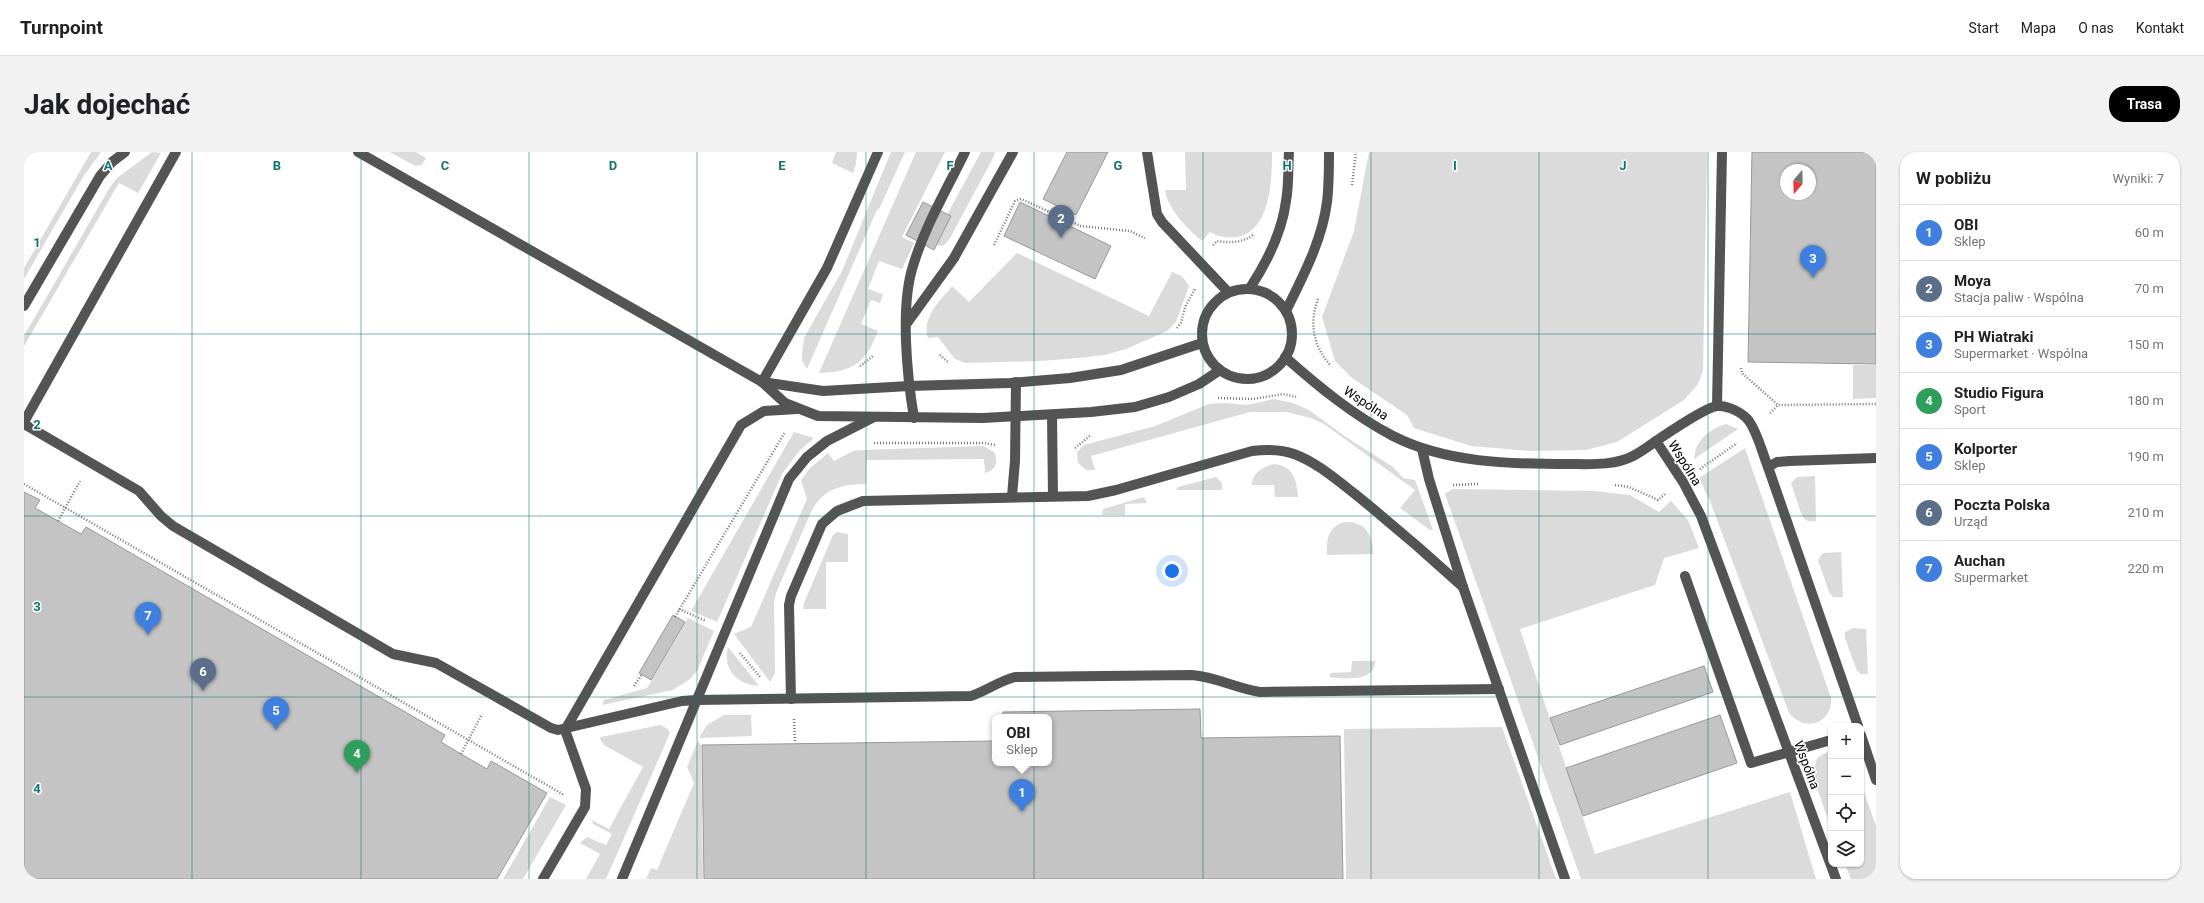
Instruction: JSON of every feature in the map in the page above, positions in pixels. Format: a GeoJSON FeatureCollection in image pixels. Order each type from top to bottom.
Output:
{"type":"FeatureCollection","features":[{"type":"Feature","properties":{"kind":"street"},"geometry":{"type":"LineString","coordinates":[[24,306],[100,176],[112,162],[125,152]]}},
{"type":"Feature","properties":{"kind":"street"},"geometry":{"type":"LineString","coordinates":[[176,152],[24,423],[139,491],[161,516],[173,526],[374,643],[403,657],[436,663],[551,728],[565,730],[682,701],[971,696],[984,692],[1007,679],[1015,678],[1145,675],[1208,676],[1239,688],[1260,692],[1499,688]]}},
{"type":"Feature","properties":{"kind":"street"},"geometry":{"type":"LineString","coordinates":[[358,152],[762,382],[773,395],[797,409],[830,417],[914,418],[1016,416],[1135,407],[1169,397],[1199,384],[1220,370]]}},
{"type":"Feature","properties":{"kind":"street"},"geometry":{"type":"LineString","coordinates":[[762,382],[823,276],[878,152]]}},
{"type":"Feature","properties":{"kind":"street"},"geometry":{"type":"LineString","coordinates":[[914,418],[909,386],[907,323],[907,299],[912,268],[920,246],[965,152]]}},
{"type":"Feature","properties":{"kind":"street"},"geometry":{"type":"LineString","coordinates":[[907,323],[954,258],[1013,152]]}},
{"type":"Feature","properties":{"kind":"street"},"geometry":{"type":"LineString","coordinates":[[1147,152],[1157,214],[1168,228],[1228,292]]}},
{"type":"Feature","properties":{"kind":"street"},"geometry":{"type":"LineString","coordinates":[[1250,288],[1263,268],[1282,222],[1286,200],[1290,152]]}},
{"type":"Feature","properties":{"kind":"street"},"geometry":{"type":"LineString","coordinates":[[1286,311],[1313,256],[1321,231],[1327,201],[1329,152]]}},
{"type":"Feature","properties":{"kind":"street"},"geometry":{"type":"LineString","coordinates":[[1717,406],[1722,152]]}},
{"type":"Feature","properties":{"kind":"street"},"geometry":{"type":"LineString","coordinates":[[1250,288],[1264,292],[1277,300],[1286,311],[1292,334],[1290,346],[1285,357],[1276,368],[1263,376],[1248,379],[1234,377],[1220,370],[1212,363],[1202,342],[1202,327],[1206,313],[1215,301],[1228,292],[1250,288]]}},
{"type":"Feature","properties":{"kind":"street"},"geometry":{"type":"LineString","coordinates":[[762,382],[822,391],[1070,378],[1121,370],[1202,342]]}},
{"type":"Feature","properties":{"kind":"street","name":"Wspólna"},"geometry":{"type":"LineString","coordinates":[[1285,357],[1317,386],[1351,410],[1392,436],[1422,449],[1471,459],[1500,462],[1529,464],[1601,464],[1632,456],[1656,441],[1683,482],[1701,516],[1836,879]]}},
{"type":"Feature","properties":{"kind":"street"},"geometry":{"type":"LineString","coordinates":[[1012,496],[1016,382]]}},
{"type":"Feature","properties":{"kind":"street"},"geometry":{"type":"LineString","coordinates":[[1656,441],[1678,426],[1717,406],[1728,407],[1748,420],[1754,429],[1768,467],[1857,723]]}},
{"type":"Feature","properties":{"kind":"street"},"geometry":{"type":"LineString","coordinates":[[543,879],[585,807],[586,789],[565,730],[741,425],[764,411],[797,409]]}},
{"type":"Feature","properties":{"kind":"street"},"geometry":{"type":"LineString","coordinates":[[1052,414],[1053,496]]}},
{"type":"Feature","properties":{"kind":"street"},"geometry":{"type":"LineString","coordinates":[[622,879],[789,479],[806,457],[827,441],[874,417]]}},
{"type":"Feature","properties":{"kind":"street"},"geometry":{"type":"LineString","coordinates":[[791,699],[789,605],[794,588],[818,532],[828,518],[849,506],[873,499],[1088,496],[1116,490],[1252,451],[1269,449],[1281,450],[1296,455],[1338,481],[1422,548],[1463,587]]}},
{"type":"Feature","properties":{"kind":"street"},"geometry":{"type":"LineString","coordinates":[[1422,449],[1429,479],[1463,587],[1565,879]]}},
{"type":"Feature","properties":{"kind":"street"},"geometry":{"type":"LineString","coordinates":[[1768,467],[1777,462],[1876,458]]}},
{"type":"Feature","properties":{"kind":"street"},"geometry":{"type":"LineString","coordinates":[[1685,576],[1751,763],[1828,741]]}},
{"type":"Feature","properties":{"kind":"street"},"geometry":{"type":"LineString","coordinates":[[1864,744],[1876,780]]}},
{"type":"Feature","properties":{"kind":"path"},"geometry":{"type":"LineString","coordinates":[[1350,193],[1356,152]]}},
{"type":"Feature","properties":{"kind":"path"},"geometry":{"type":"LineString","coordinates":[[994,245],[1015,202],[1021,198],[1081,226],[1130,231],[1147,239]]}},
{"type":"Feature","properties":{"kind":"path"},"geometry":{"type":"LineString","coordinates":[[1175,331],[1181,323],[1185,308],[1195,289],[1194,282],[1188,274],[1199,260],[1217,241],[1229,243],[1240,242],[1259,231]]}},
{"type":"Feature","properties":{"kind":"path"},"geometry":{"type":"LineString","coordinates":[[1317,386],[1331,366],[1321,354],[1314,334],[1313,315],[1319,297]]}},
{"type":"Feature","properties":{"kind":"path"},"geometry":{"type":"LineString","coordinates":[[940,355],[951,364]]}},
{"type":"Feature","properties":{"kind":"path"},"geometry":{"type":"LineString","coordinates":[[1742,366],[1742,373],[1778,405]]}},
{"type":"Feature","properties":{"kind":"path"},"geometry":{"type":"LineString","coordinates":[[675,617],[789,426]]}},
{"type":"Feature","properties":{"kind":"path"},"geometry":{"type":"LineString","coordinates":[[866,442],[984,443],[998,447]]}},
{"type":"Feature","properties":{"kind":"path"},"geometry":{"type":"LineString","coordinates":[[58,521],[90,462]]}},
{"type":"Feature","properties":{"kind":"path"},"geometry":{"type":"LineString","coordinates":[[24,484],[585,807]]}},
{"type":"Feature","properties":{"kind":"path"},"geometry":{"type":"LineString","coordinates":[[679,609],[716,626],[724,634],[794,717],[795,744]]}},
{"type":"Feature","properties":{"kind":"path"},"geometry":{"type":"LineString","coordinates":[[634,686],[642,674]]}},
{"type":"Feature","properties":{"kind":"path"},"geometry":{"type":"LineString","coordinates":[[461,754],[493,694]]}},
{"type":"Feature","properties":{"kind":"shaded area"},"geometry":{"type":"Polygon","coordinates":[[[91,152],[101,152],[83,177],[24,279],[24,268],[91,152]]]}},
{"type":"Feature","properties":{"kind":"shaded area"},"geometry":{"type":"Polygon","coordinates":[[[152,152],[161,153],[138,193],[119,183],[24,346],[24,336],[110,187],[117,178],[152,152]]]}},
{"type":"Feature","properties":{"kind":"shaded area"},"geometry":{"type":"Polygon","coordinates":[[[390,152],[416,152],[426,158],[422,165],[415,166],[390,152]]]}},
{"type":"Feature","properties":{"kind":"shaded area"},"geometry":{"type":"Polygon","coordinates":[[[836,152],[857,152],[856,164],[853,173],[832,163],[836,152]]]}},
{"type":"Feature","properties":{"kind":"shaded area"},"geometry":{"type":"Polygon","coordinates":[[[891,152],[905,152],[880,207],[876,212],[807,369],[802,360],[804,338],[842,271],[891,152]]]}},
{"type":"Feature","properties":{"kind":"shaded area"},"geometry":{"type":"Polygon","coordinates":[[[916,152],[945,152],[902,237],[914,243],[902,269],[879,261],[868,289],[883,294],[880,303],[871,300],[861,324],[878,331],[869,350],[857,363],[841,370],[819,373],[916,152]]]}},
{"type":"Feature","properties":{"kind":"shaded area"},"geometry":{"type":"Polygon","coordinates":[[[981,152],[995,152],[949,240],[943,246],[936,245],[947,215],[981,152]]]}},
{"type":"Feature","properties":{"kind":"shaded area"},"geometry":{"type":"Polygon","coordinates":[[[1185,152],[1272,152],[1270,189],[1267,202],[1263,215],[1257,225],[1248,233],[1237,237],[1230,237],[1220,236],[1210,232],[1202,241],[1179,218],[1170,205],[1165,190],[1186,190],[1185,152]]]}},
{"type":"Feature","properties":{"kind":"shaded area"},"geometry":{"type":"Polygon","coordinates":[[[1369,152],[1707,152],[1703,370],[1698,384],[1684,400],[1617,442],[1586,450],[1529,451],[1471,446],[1414,428],[1407,415],[1352,378],[1335,361],[1322,317],[1354,231],[1369,152]]]}},
{"type":"Feature","properties":{"kind":"shaded area"},"geometry":{"type":"Polygon","coordinates":[[[1017,253],[1149,316],[1172,272],[1182,276],[1189,286],[1176,322],[1167,331],[1126,349],[1105,355],[1040,361],[966,363],[955,359],[938,337],[928,338],[927,323],[930,316],[938,303],[952,286],[969,302],[1017,253]]]}},
{"type":"Feature","properties":{"kind":"shaded area"},"geometry":{"type":"Polygon","coordinates":[[[1853,365],[1876,365],[1876,398],[1853,399],[1853,365]]]}},
{"type":"Feature","properties":{"kind":"shaded area"},"geometry":{"type":"Polygon","coordinates":[[[1274,399],[1293,403],[1309,410],[1346,437],[1393,467],[1403,478],[1415,480],[1433,530],[1430,530],[1400,508],[1415,490],[1324,424],[1311,418],[1287,412],[1250,412],[1091,456],[1095,470],[1086,470],[1078,463],[1077,452],[1084,445],[1155,426],[1209,404],[1225,403],[1247,405],[1274,399]]]}},
{"type":"Feature","properties":{"kind":"shaded area"},"geometry":{"type":"Polygon","coordinates":[[[1726,424],[1738,429],[1694,459],[1697,446],[1700,441],[1714,429],[1726,424]]]}},
{"type":"Feature","properties":{"kind":"shaded area"},"geometry":{"type":"Polygon","coordinates":[[[794,432],[814,438],[799,451],[782,474],[717,622],[691,611],[794,432]]]}},
{"type":"Feature","properties":{"kind":"shaded area"},"geometry":{"type":"Polygon","coordinates":[[[983,446],[994,452],[996,456],[996,465],[989,472],[985,473],[984,459],[867,460],[866,484],[848,485],[834,489],[821,498],[811,512],[776,593],[774,603],[775,673],[770,682],[734,634],[751,627],[807,499],[801,480],[810,468],[828,453],[834,461],[853,451],[861,450],[983,446]]]}},
{"type":"Feature","properties":{"kind":"shaded area"},"geometry":{"type":"Polygon","coordinates":[[[1745,448],[1831,698],[1828,714],[1823,719],[1810,724],[1803,723],[1795,719],[1789,713],[1710,501],[1699,478],[1745,448]]]}},
{"type":"Feature","properties":{"kind":"shaded area"},"geometry":{"type":"Polygon","coordinates":[[[1274,464],[1286,468],[1293,475],[1298,497],[1275,497],[1274,485],[1252,485],[1256,473],[1274,464]]]}},
{"type":"Feature","properties":{"kind":"shaded area"},"geometry":{"type":"Polygon","coordinates":[[[1815,476],[1816,521],[1810,521],[1802,516],[1791,483],[1797,477],[1815,476]]]}},
{"type":"Feature","properties":{"kind":"shaded area"},"geometry":{"type":"Polygon","coordinates":[[[1216,477],[1222,483],[1222,490],[1176,490],[1178,487],[1216,477]]]}},
{"type":"Feature","properties":{"kind":"shaded area"},"geometry":{"type":"Polygon","coordinates":[[[1452,489],[1594,491],[1630,495],[1659,512],[1671,501],[1688,520],[1699,548],[1664,558],[1655,585],[1520,629],[1595,854],[1790,792],[1816,879],[1581,879],[1445,494],[1452,489]]]}},
{"type":"Feature","properties":{"kind":"shaded area"},"geometry":{"type":"Polygon","coordinates":[[[1144,497],[1147,503],[1125,504],[1125,515],[1102,515],[1103,509],[1144,497]]]}},
{"type":"Feature","properties":{"kind":"shaded area"},"geometry":{"type":"Polygon","coordinates":[[[1344,522],[1358,524],[1367,530],[1372,541],[1373,554],[1327,555],[1327,544],[1331,531],[1334,527],[1344,522]]]}},
{"type":"Feature","properties":{"kind":"shaded area"},"geometry":{"type":"Polygon","coordinates":[[[837,532],[848,534],[848,562],[826,562],[826,609],[803,609],[804,603],[833,535],[837,532]]]}},
{"type":"Feature","properties":{"kind":"shaded area"},"geometry":{"type":"Polygon","coordinates":[[[1841,552],[1843,597],[1833,597],[1829,592],[1818,560],[1823,553],[1841,552]]]}},
{"type":"Feature","properties":{"kind":"shaded area"},"geometry":{"type":"Polygon","coordinates":[[[688,618],[714,631],[697,671],[690,679],[673,690],[602,705],[604,700],[647,688],[688,618]]]}},
{"type":"Feature","properties":{"kind":"shaded area"},"geometry":{"type":"Polygon","coordinates":[[[1853,628],[1866,629],[1868,674],[1861,674],[1857,671],[1845,638],[1845,632],[1853,628]]]}},
{"type":"Feature","properties":{"kind":"shaded area"},"geometry":{"type":"Polygon","coordinates":[[[728,647],[759,686],[744,682],[733,674],[728,663],[728,647]]]}},
{"type":"Feature","properties":{"kind":"shaded area"},"geometry":{"type":"Polygon","coordinates":[[[1352,661],[1375,661],[1374,668],[1370,673],[1358,678],[1329,677],[1331,673],[1351,672],[1352,661]]]}},
{"type":"Feature","properties":{"kind":"shaded area"},"geometry":{"type":"Polygon","coordinates":[[[724,715],[751,715],[752,736],[699,738],[707,725],[724,715]]]}},
{"type":"Feature","properties":{"kind":"shaded area"},"geometry":{"type":"Polygon","coordinates":[[[660,725],[668,729],[670,733],[606,879],[586,879],[600,854],[580,843],[587,837],[606,845],[612,834],[593,824],[592,820],[609,829],[643,767],[604,745],[600,739],[601,737],[660,725]]]}},
{"type":"Feature","properties":{"kind":"shaded area"},"geometry":{"type":"Polygon","coordinates":[[[1502,727],[1556,879],[1346,879],[1344,729],[1502,727]]]}},
{"type":"Feature","properties":{"kind":"shaded area"},"geometry":{"type":"Polygon","coordinates":[[[698,741],[701,745],[703,879],[646,879],[651,868],[657,870],[694,783],[687,767],[698,741]]]}},
{"type":"Feature","properties":{"kind":"shaded area"},"geometry":{"type":"Polygon","coordinates":[[[1827,752],[1828,820],[1813,777],[1817,758],[1827,752]]]}},
{"type":"Feature","properties":{"kind":"shaded area"},"geometry":{"type":"Polygon","coordinates":[[[1864,792],[1876,826],[1876,879],[1851,879],[1846,867],[1864,867],[1864,792]]]}},
{"type":"Feature","properties":{"kind":"shaded area"},"geometry":{"type":"Polygon","coordinates":[[[550,797],[566,805],[523,879],[503,879],[550,797]]]}},
{"type":"Feature","properties":{"kind":"building"},"geometry":{"type":"Polygon","coordinates":[[[1067,152],[1108,152],[1076,215],[1043,199],[1067,152]]]}},
{"type":"Feature","properties":{"kind":"building"},"geometry":{"type":"Polygon","coordinates":[[[1752,152],[1876,152],[1876,364],[1748,362],[1752,152]]]}},
{"type":"Feature","properties":{"kind":"building"},"geometry":{"type":"Polygon","coordinates":[[[923,202],[951,216],[934,250],[906,235],[923,202]]]}},
{"type":"Feature","properties":{"kind":"building"},"geometry":{"type":"Polygon","coordinates":[[[1020,202],[1111,246],[1095,279],[1004,236],[1020,202]]]}},
{"type":"Feature","properties":{"kind":"building"},"geometry":{"type":"Polygon","coordinates":[[[24,492],[40,500],[35,508],[81,534],[86,527],[445,735],[441,742],[487,769],[491,761],[547,793],[497,879],[24,879],[24,492]]]}},
{"type":"Feature","properties":{"kind":"building"},"geometry":{"type":"Polygon","coordinates":[[[673,615],[685,622],[651,680],[639,673],[673,615]]]}},
{"type":"Feature","properties":{"kind":"building"},"geometry":{"type":"Polygon","coordinates":[[[1704,666],[1713,692],[1560,745],[1550,718],[1704,666]]]}},
{"type":"Feature","properties":{"kind":"building"},"geometry":{"type":"Polygon","coordinates":[[[1200,709],[1201,738],[1340,736],[1343,879],[704,879],[702,745],[992,741],[992,766],[1052,766],[1052,714],[1003,714],[1003,712],[1200,709]]]}},
{"type":"Feature","properties":{"kind":"building"},"geometry":{"type":"Polygon","coordinates":[[[1720,715],[1737,763],[1583,816],[1566,768],[1720,715]]]}},
{"type":"Feature","properties":{"kind":"place","name":"Moya"},"geometry":{"type":"Point","coordinates":[1061,238]}},
{"type":"Feature","properties":{"kind":"place","name":"PH Wiatraki"},"geometry":{"type":"Point","coordinates":[1813,278]}},
{"type":"Feature","properties":{"kind":"place","name":"Auchan"},"geometry":{"type":"Point","coordinates":[148,635]}},
{"type":"Feature","properties":{"kind":"place","name":"Poczta Polska"},"geometry":{"type":"Point","coordinates":[203,691]}},
{"type":"Feature","properties":{"kind":"place","name":"Kolporter"},"geometry":{"type":"Point","coordinates":[276,730]}},
{"type":"Feature","properties":{"kind":"place","name":"Studio Figura"},"geometry":{"type":"Point","coordinates":[357,773]}},
{"type":"Feature","properties":{"kind":"place","name":"OBI"},"geometry":{"type":"Point","coordinates":[1022,812]}}]}
